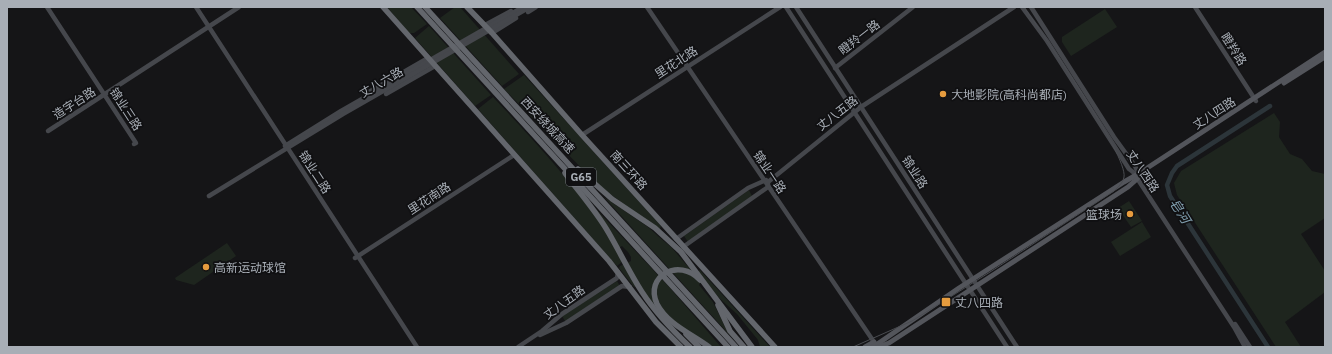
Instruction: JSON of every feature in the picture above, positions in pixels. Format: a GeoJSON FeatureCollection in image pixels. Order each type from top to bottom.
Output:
{"type":"FeatureCollection","features":[{"type":"Feature","properties":{"kind":"highway"},"geometry":{"type":"LineString","coordinates":[[383,7],[618,272],[656,322],[681,347]]}},
{"type":"Feature","properties":{"kind":"highway","name":"西安绕城高速"},"geometry":{"type":"LineString","coordinates":[[417,7],[728,347]]}},
{"type":"Feature","properties":{"kind":"highway","name":"西安绕城高速"},"geometry":{"type":"LineString","coordinates":[[425,7],[736,347]]}},
{"type":"Feature","properties":{"kind":"highway","name":"南三环路"},"geometry":{"type":"LineString","coordinates":[[467,7],[485,25],[582,135],[775,347]]}},
{"type":"Feature","properties":{"kind":"highway"},"geometry":{"type":"LineString","coordinates":[[556,149],[612,199],[655,228],[681,252],[718,307],[730,331],[744,347]]}},
{"type":"Feature","properties":{"kind":"highway"},"geometry":{"type":"LineString","coordinates":[[550,154],[598,215],[632,276],[648,301],[699,347]]}},
{"type":"Feature","properties":{"kind":"highway"},"geometry":{"type":"LineString","coordinates":[[690,347],[661,310],[655,297],[657,281],[664,274],[678,268],[689,271],[700,279],[752,347]]}},
{"type":"Feature","properties":{"kind":"highway"},"geometry":{"type":"LineString","coordinates":[[671,323],[710,347]]}},
{"type":"Feature","properties":{"kind":"main road","name":"锦业三路"},"geometry":{"type":"LineString","coordinates":[[46,7],[134,144],[136,143],[103,95]]}},
{"type":"Feature","properties":{"kind":"main road","name":"锦业二路"},"geometry":{"type":"LineString","coordinates":[[196,7],[288,146],[417,347]]}},
{"type":"Feature","properties":{"kind":"main road","name":"锦业二路"},"geometry":{"type":"LineString","coordinates":[[199,7],[209,25]]}},
{"type":"Feature","properties":{"kind":"main road","name":"造字台路"},"geometry":{"type":"LineString","coordinates":[[103,95],[47,129],[48,131],[103,95],[209,25],[235,7]]}},
{"type":"Feature","properties":{"kind":"main road","name":"造字台路"},"geometry":{"type":"LineString","coordinates":[[209,25],[239,7]]}},
{"type":"Feature","properties":{"kind":"main road"},"geometry":{"type":"LineString","coordinates":[[485,25],[518,7]]}},
{"type":"Feature","properties":{"kind":"main road","name":"丈八六路"},"geometry":{"type":"LineString","coordinates":[[359,104],[524,7]]}},
{"type":"Feature","properties":{"kind":"main road","name":"丈八六路"},"geometry":{"type":"LineString","coordinates":[[209,196],[342,113],[530,7]]}},
{"type":"Feature","properties":{"kind":"main road"},"geometry":{"type":"LineString","coordinates":[[492,33],[536,7]]}},
{"type":"Feature","properties":{"kind":"main road","name":"锦业一路"},"geometry":{"type":"LineString","coordinates":[[647,7],[689,66]]}},
{"type":"Feature","properties":{"kind":"main road","name":"锦业一路"},"geometry":{"type":"LineString","coordinates":[[650,7],[877,345]]}},
{"type":"Feature","properties":{"kind":"main road","name":"里花北路"},"geometry":{"type":"LineString","coordinates":[[582,135],[780,7]]}},
{"type":"Feature","properties":{"kind":"main road","name":"锦业路"},"geometry":{"type":"LineString","coordinates":[[786,7],[1007,347]]}},
{"type":"Feature","properties":{"kind":"main road","name":"锦业路"},"geometry":{"type":"LineString","coordinates":[[796,7],[1017,347]]}},
{"type":"Feature","properties":{"kind":"main road","name":"瞪羚一路"},"geometry":{"type":"LineString","coordinates":[[836,68],[914,7]]}},
{"type":"Feature","properties":{"kind":"main road","name":"丈八五路"},"geometry":{"type":"LineString","coordinates":[[684,247],[754,197],[767,182],[860,106],[1010,7]]}},
{"type":"Feature","properties":{"kind":"main road","name":"丈八五路"},"geometry":{"type":"LineString","coordinates":[[860,106],[1014,7]]}},
{"type":"Feature","properties":{"kind":"main road","name":"丈八西路"},"geometry":{"type":"LineString","coordinates":[[1022,7],[1047,41],[1129,170],[1138,177],[1250,347]]}},
{"type":"Feature","properties":{"kind":"main road","name":"丈八西路"},"geometry":{"type":"LineString","coordinates":[[1031,7],[1110,130],[1135,166],[1138,177],[1245,347]]}},
{"type":"Feature","properties":{"kind":"main road","name":"瞪羚路"},"geometry":{"type":"LineString","coordinates":[[1195,7],[1256,99]]}},
{"type":"Feature","properties":{"kind":"main road","name":"瞪羚路"},"geometry":{"type":"LineString","coordinates":[[1198,7],[1256,99]]}},
{"type":"Feature","properties":{"kind":"main road","name":"丈八四路"},"geometry":{"type":"LineString","coordinates":[[877,345],[889,343],[977,286],[1128,187],[1138,177],[1325,52]]}},
{"type":"Feature","properties":{"kind":"main road","name":"丈八四路"},"geometry":{"type":"LineString","coordinates":[[1256,99],[1325,57]]}},
{"type":"Feature","properties":{"kind":"main road"},"geometry":{"type":"LineString","coordinates":[[342,113],[346,106],[428,58]]}},
{"type":"Feature","properties":{"kind":"main road"},"geometry":{"type":"LineString","coordinates":[[342,113],[358,109],[435,66]]}},
{"type":"Feature","properties":{"kind":"main road","name":"里花南路"},"geometry":{"type":"LineString","coordinates":[[358,256],[514,155]]}},
{"type":"Feature","properties":{"kind":"main road","name":"丈八四路"},"geometry":{"type":"LineString","coordinates":[[877,345],[973,280],[1124,182],[1138,177]]}},
{"type":"Feature","properties":{"kind":"main road","name":"丈八五路"},"geometry":{"type":"LineString","coordinates":[[676,239],[748,188],[767,182]]}},
{"type":"Feature","properties":{"kind":"main road"},"geometry":{"type":"LineString","coordinates":[[748,188],[752,191],[754,197]]}},
{"type":"Feature","properties":{"kind":"main road","name":"锦业二路"},"geometry":{"type":"LineString","coordinates":[[358,256],[420,347]]}},
{"type":"Feature","properties":{"kind":"main road","name":"丈八五路"},"geometry":{"type":"LineString","coordinates":[[518,347],[542,331],[562,314],[617,278],[618,272]]}},
{"type":"Feature","properties":{"kind":"main road","name":"丈八五路"},"geometry":{"type":"LineString","coordinates":[[522,347],[566,323],[622,286],[630,287]]}},
{"type":"Feature","properties":{"kind":"main road"},"geometry":{"type":"LineString","coordinates":[[865,347],[877,345]]}},
{"type":"Feature","properties":{"kind":"shaded area"},"geometry":{"type":"Polygon","coordinates":[[[387,7],[411,7],[427,24],[414,33],[409,33],[387,7]]]}},
{"type":"Feature","properties":{"kind":"shaded area"},"geometry":{"type":"Polygon","coordinates":[[[455,7],[460,7],[519,74],[502,86],[440,18],[455,7]]]}},
{"type":"Feature","properties":{"kind":"shaded area"},"geometry":{"type":"Polygon","coordinates":[[[1105,9],[1117,27],[1071,56],[1062,42],[1062,37],[1105,9]]]}},
{"type":"Feature","properties":{"kind":"shaded area"},"geometry":{"type":"Polygon","coordinates":[[[429,26],[491,95],[475,106],[415,38],[429,26]]]}},
{"type":"Feature","properties":{"kind":"shaded area"},"geometry":{"type":"Polygon","coordinates":[[[524,75],[661,226],[659,230],[598,185],[504,89],[524,75]]]}},
{"type":"Feature","properties":{"kind":"shaded area"},"geometry":{"type":"Polygon","coordinates":[[[493,97],[548,157],[586,204],[605,230],[622,262],[617,266],[478,109],[493,97]]]}},
{"type":"Feature","properties":{"kind":"shaded area"},"geometry":{"type":"Polygon","coordinates":[[[1274,113],[1280,122],[1279,137],[1290,154],[1302,159],[1312,171],[1325,174],[1325,218],[1301,234],[1325,271],[1325,292],[1285,322],[1301,347],[1276,347],[1177,195],[1174,183],[1181,171],[1274,113]]]}},
{"type":"Feature","properties":{"kind":"shaded area"},"geometry":{"type":"Polygon","coordinates":[[[749,190],[752,196],[688,242],[684,236],[749,190]]]}},
{"type":"Feature","properties":{"kind":"shaded area"},"geometry":{"type":"Polygon","coordinates":[[[604,197],[648,227],[672,248],[701,282],[699,285],[713,302],[726,329],[735,341],[604,197]]]}},
{"type":"Feature","properties":{"kind":"shaded area","name":"篮球场"},"geometry":{"type":"Polygon","coordinates":[[[1129,201],[1142,221],[1131,227],[1118,208],[1129,201]]]}},
{"type":"Feature","properties":{"kind":"shaded area"},"geometry":{"type":"Polygon","coordinates":[[[596,209],[670,288],[721,347],[711,347],[665,320],[639,285],[634,287],[619,268],[620,266],[631,261],[631,257],[622,246],[618,248],[596,209]]]}},
{"type":"Feature","properties":{"kind":"shaded area"},"geometry":{"type":"Polygon","coordinates":[[[1142,222],[1151,237],[1120,256],[1111,242],[1142,222]]]}},
{"type":"Feature","properties":{"kind":"shaded area","name":"高新运动球馆"},"geometry":{"type":"Polygon","coordinates":[[[227,243],[236,256],[194,285],[176,280],[175,278],[227,243]]]}},
{"type":"Feature","properties":{"kind":"shaded area"},"geometry":{"type":"Polygon","coordinates":[[[700,270],[770,347],[760,347],[758,340],[737,314],[719,298],[698,272],[700,270]]]}},
{"type":"Feature","properties":{"kind":"shaded area"},"geometry":{"type":"Polygon","coordinates":[[[617,281],[620,286],[565,321],[562,316],[617,281]]]}},
{"type":"Feature","properties":{"kind":"waterway","name":"皂河"},"geometry":{"type":"LineString","coordinates":[[1268,347],[1170,196],[1167,185],[1177,166],[1270,106]]}},
{"type":"Feature","properties":{"kind":"tram line"},"geometry":{"type":"LineString","coordinates":[[853,347],[912,321],[1114,191],[1123,181],[1124,177],[1122,164],[1099,120],[1024,7]]}},
{"type":"Feature","properties":{"kind":"place","name":"大地影院(高科尚都店)"},"geometry":{"type":"Point","coordinates":[943,94]}},
{"type":"Feature","properties":{"kind":"place","name":"篮球场"},"geometry":{"type":"Point","coordinates":[1130,214]}},
{"type":"Feature","properties":{"kind":"place","name":"高新运动球馆"},"geometry":{"type":"Point","coordinates":[206,267]}},
{"type":"Feature","properties":{"kind":"place","name":"丈八四路"},"geometry":{"type":"Point","coordinates":[946,302]}}]}
